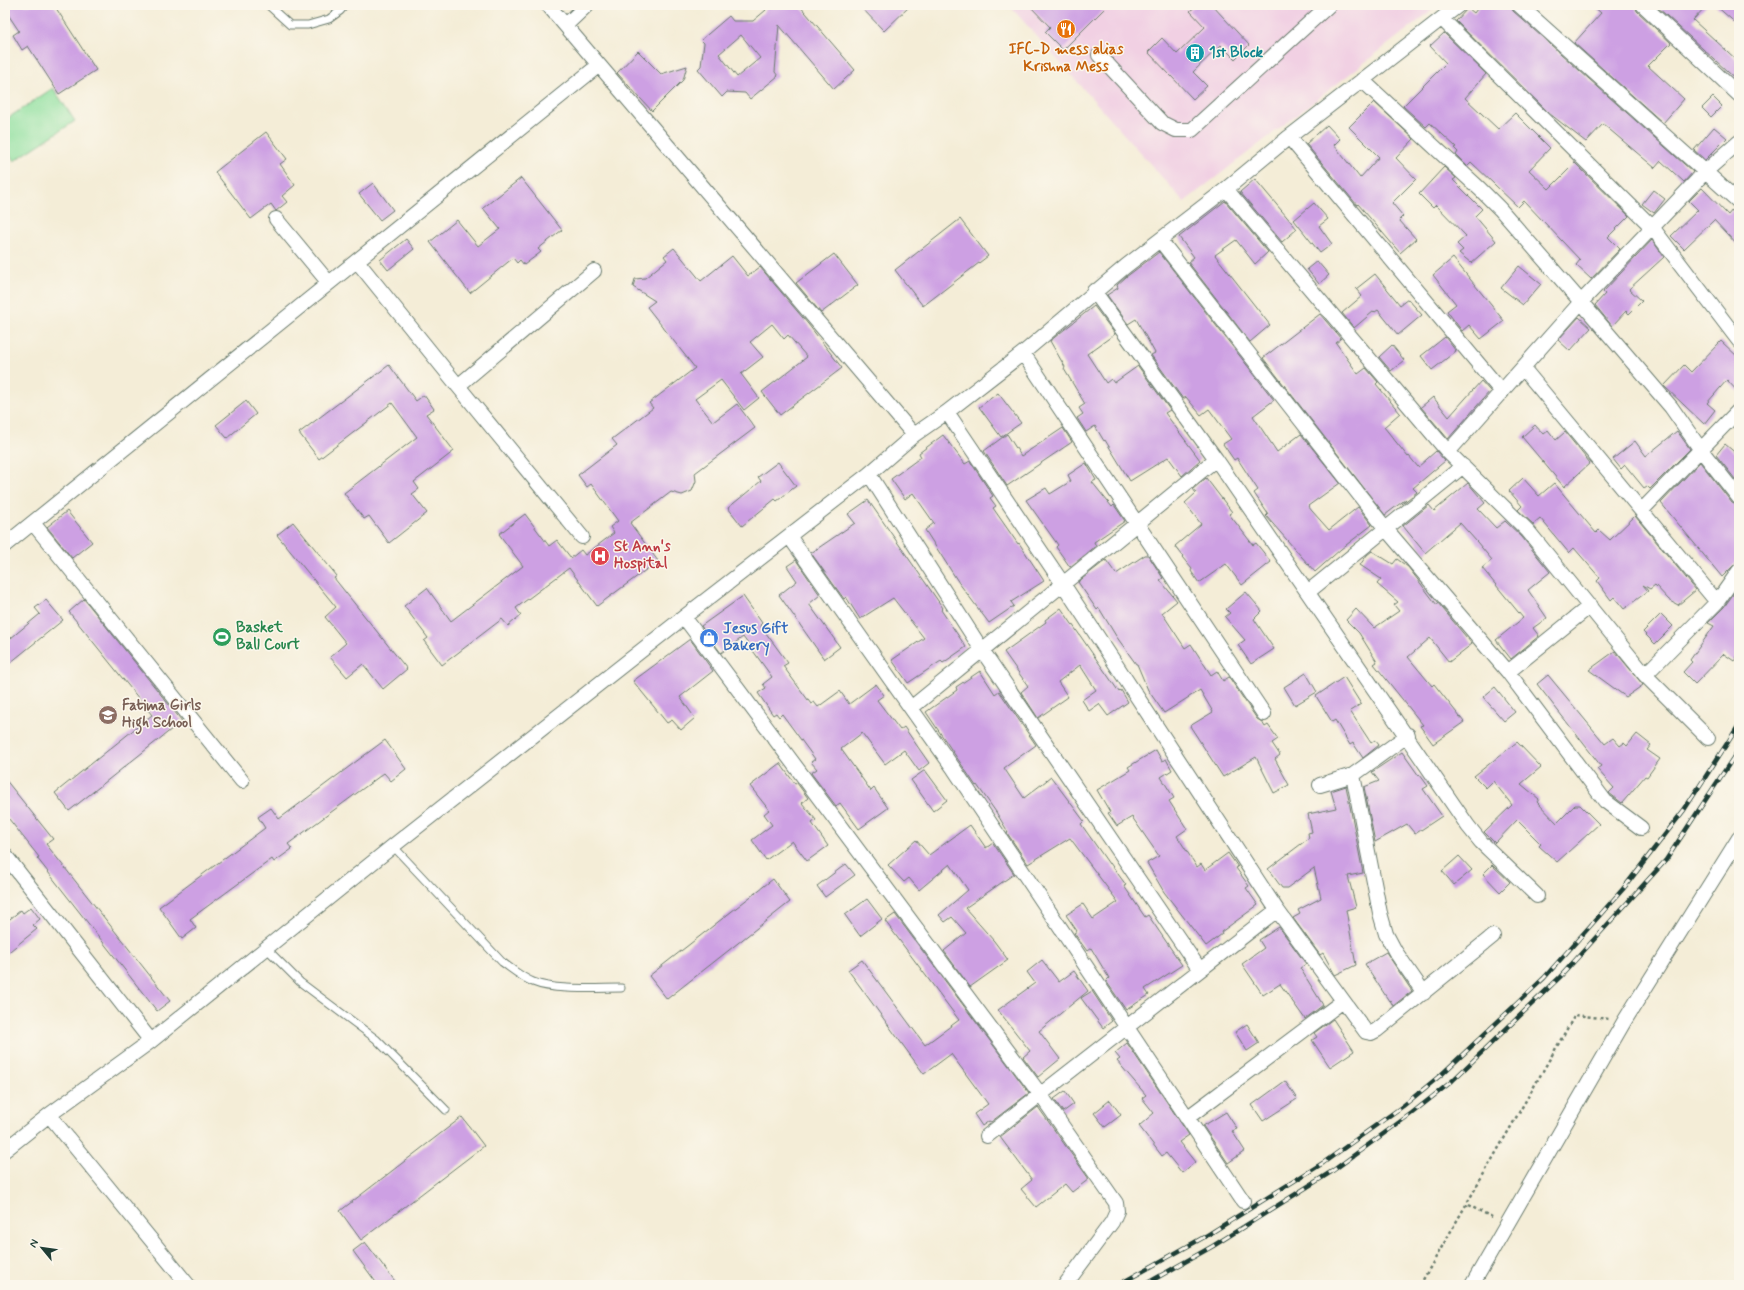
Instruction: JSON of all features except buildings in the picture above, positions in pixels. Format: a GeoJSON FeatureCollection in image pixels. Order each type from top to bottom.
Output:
{"type":"FeatureCollection","features":[{"type":"Feature","properties":{"kind":"street"},"geometry":{"type":"LineString","coordinates":[[548,5],[914,435]]}},
{"type":"Feature","properties":{"kind":"street"},"geometry":{"type":"LineString","coordinates":[[566,25],[587,5]]}},
{"type":"Feature","properties":{"kind":"street"},"geometry":{"type":"LineString","coordinates":[[1098,55],[1162,123],[1176,130],[1192,130],[1329,5]]}},
{"type":"Feature","properties":{"kind":"street"},"geometry":{"type":"LineString","coordinates":[[5,1150],[49,1115],[151,1041],[393,846],[684,616],[869,474],[914,435],[947,412],[1023,353],[1094,291],[1226,190],[1289,137],[1459,5]]}},
{"type":"Feature","properties":{"kind":"street"},"geometry":{"type":"LineString","coordinates":[[1519,5],[1739,202]]}},
{"type":"Feature","properties":{"kind":"street"},"geometry":{"type":"LineString","coordinates":[[1643,5],[1739,95]]}},
{"type":"Feature","properties":{"kind":"street"},"geometry":{"type":"LineString","coordinates":[[1442,19],[1652,227],[1739,341]]}},
{"type":"Feature","properties":{"kind":"street"},"geometry":{"type":"LineString","coordinates":[[5,545],[599,65]]}},
{"type":"Feature","properties":{"kind":"street"},"geometry":{"type":"LineString","coordinates":[[1362,80],[1500,209],[1671,407],[1701,450],[1739,498]]}},
{"type":"Feature","properties":{"kind":"street"},"geometry":{"type":"LineString","coordinates":[[1289,137],[1502,392]]}},
{"type":"Feature","properties":{"kind":"street"},"geometry":{"type":"LineString","coordinates":[[1448,452],[1581,302],[1706,171],[1739,142]]}},
{"type":"Feature","properties":{"kind":"street"},"geometry":{"type":"LineString","coordinates":[[1226,190],[1448,452],[1528,531],[1645,675],[1708,738]]}},
{"type":"Feature","properties":{"kind":"street"},"geometry":{"type":"LineString","coordinates":[[276,219],[329,284]]}},
{"type":"Feature","properties":{"kind":"street"},"geometry":{"type":"LineString","coordinates":[[1160,240],[1386,529],[1508,672],[1605,801],[1641,828]]}},
{"type":"Feature","properties":{"kind":"street"},"geometry":{"type":"LineString","coordinates":[[357,261],[582,537]]}},
{"type":"Feature","properties":{"kind":"street"},"geometry":{"type":"LineString","coordinates":[[458,386],[594,271]]}},
{"type":"Feature","properties":{"kind":"street"},"geometry":{"type":"LineString","coordinates":[[1094,291],[1216,459],[1481,842],[1537,896]]}},
{"type":"Feature","properties":{"kind":"street"},"geometry":{"type":"LineString","coordinates":[[1023,353],[1138,523],[1264,714]]}},
{"type":"Feature","properties":{"kind":"street"},"geometry":{"type":"LineString","coordinates":[[1524,368],[1717,602]]}},
{"type":"Feature","properties":{"kind":"street"},"geometry":{"type":"LineString","coordinates":[[1642,510],[1739,410]]}},
{"type":"Feature","properties":{"kind":"street"},"geometry":{"type":"LineString","coordinates":[[947,412],[1063,584],[1277,910],[1366,1032],[1371,1033],[1377,1030],[1492,936]]}},
{"type":"Feature","properties":{"kind":"street"},"geometry":{"type":"LineString","coordinates":[[911,708],[1216,459]]}},
{"type":"Feature","properties":{"kind":"street"},"geometry":{"type":"LineString","coordinates":[[1308,592],[1463,466]]}},
{"type":"Feature","properties":{"kind":"street"},"geometry":{"type":"LineString","coordinates":[[869,474],[982,650],[1200,970]]}},
{"type":"Feature","properties":{"kind":"street"},"geometry":{"type":"LineString","coordinates":[[34,522],[242,781]]}},
{"type":"Feature","properties":{"kind":"street"},"geometry":{"type":"LineString","coordinates":[[789,536],[954,769],[1243,1201]]}},
{"type":"Feature","properties":{"kind":"street"},"geometry":{"type":"LineString","coordinates":[[1645,675],[1717,602],[1739,571]]}},
{"type":"Feature","properties":{"kind":"street"},"geometry":{"type":"LineString","coordinates":[[1508,672],[1590,606]]}},
{"type":"Feature","properties":{"kind":"street"},"geometry":{"type":"LineString","coordinates":[[684,616],[1040,1094],[1116,1203],[1117,1211],[1112,1222],[1065,1285]]}},
{"type":"Feature","properties":{"kind":"street"},"geometry":{"type":"LineString","coordinates":[[1320,785],[1353,775],[1408,735]]}},
{"type":"Feature","properties":{"kind":"street"},"geometry":{"type":"LineString","coordinates":[[1353,775],[1380,913],[1386,934],[1395,951],[1424,993]]}},
{"type":"Feature","properties":{"kind":"street"},"geometry":{"type":"LineString","coordinates":[[1472,1285],[1624,1020],[1739,838]]}},
{"type":"Feature","properties":{"kind":"street"},"geometry":{"type":"LineString","coordinates":[[5,855],[151,1041]]}},
{"type":"Feature","properties":{"kind":"street"},"geometry":{"type":"LineString","coordinates":[[986,1136],[1277,910]]}},
{"type":"Feature","properties":{"kind":"street"},"geometry":{"type":"LineString","coordinates":[[1187,1118],[1343,1001]]}},
{"type":"Feature","properties":{"kind":"street"},"geometry":{"type":"LineString","coordinates":[[49,1115],[188,1285]]}},
{"type":"Feature","properties":{"kind":"lane"},"geometry":{"type":"LineString","coordinates":[[268,5],[290,25],[308,25],[329,19],[340,11],[345,5]]}},
{"type":"Feature","properties":{"kind":"lane"},"geometry":{"type":"LineString","coordinates":[[393,846],[502,962],[520,975],[534,982],[549,986],[621,988]]}},
{"type":"Feature","properties":{"kind":"lane"},"geometry":{"type":"LineString","coordinates":[[266,948],[300,982],[376,1039],[446,1110]]}},
{"type":"Feature","properties":{"kind":"path"},"geometry":{"type":"LineString","coordinates":[[1420,1285],[1468,1205],[1575,1015],[1624,1020]]}},
{"type":"Feature","properties":{"kind":"path"},"geometry":{"type":"LineString","coordinates":[[1468,1205],[1506,1224]]}},
{"type":"Feature","properties":{"kind":"shaded area"},"geometry":{"type":"Polygon","coordinates":[[[1009,5],[1439,5],[1184,202],[1009,5]]]}},
{"type":"Feature","properties":{"kind":"green space"},"geometry":{"type":"Polygon","coordinates":[[[53,88],[75,121],[14,161],[5,147],[5,120],[53,88]]]}},
{"type":"Feature","properties":{"kind":"railway"},"geometry":{"type":"LineString","coordinates":[[1118,1285],[1206,1236],[1323,1163],[1403,1106],[1442,1074],[1544,978],[1623,889],[1684,810],[1739,725]]}},
{"type":"Feature","properties":{"kind":"railway"},"geometry":{"type":"LineString","coordinates":[[1144,1285],[1213,1246],[1331,1172],[1412,1113],[1451,1082],[1560,977],[1666,860],[1739,749]]}},
{"type":"Feature","properties":{"kind":"place","name":"IFC-D mess alias Krishna Mess"},"geometry":{"type":"Point","coordinates":[1066,29]}},
{"type":"Feature","properties":{"kind":"place","name":"1st Block"},"geometry":{"type":"Point","coordinates":[1195,53]}},
{"type":"Feature","properties":{"kind":"place","name":"St Ann's Hospital"},"geometry":{"type":"Point","coordinates":[600,556]}},
{"type":"Feature","properties":{"kind":"place","name":"Basket Ball Court"},"geometry":{"type":"Point","coordinates":[222,637]}},
{"type":"Feature","properties":{"kind":"place","name":"Jesus Gift Bakery"},"geometry":{"type":"Point","coordinates":[709,638]}},
{"type":"Feature","properties":{"kind":"place","name":"Fatima Girls High School"},"geometry":{"type":"Point","coordinates":[108,715]}}]}
